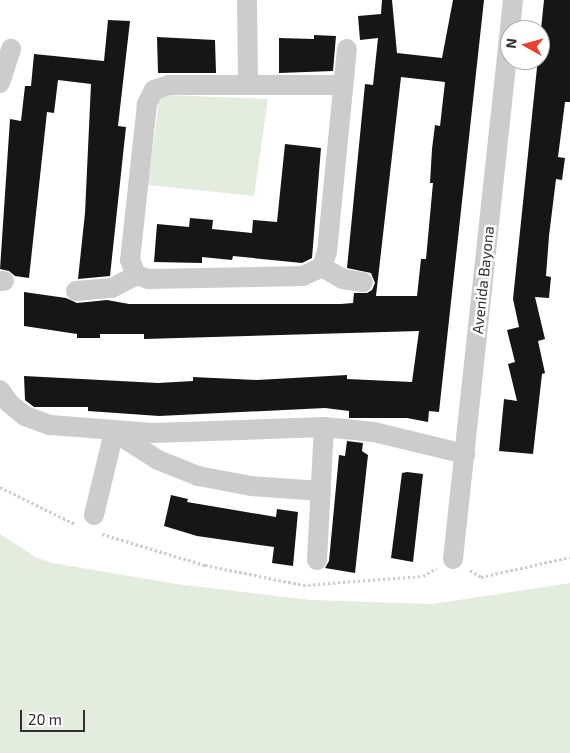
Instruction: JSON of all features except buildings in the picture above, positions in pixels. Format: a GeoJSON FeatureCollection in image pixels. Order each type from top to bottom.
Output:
{"type":"FeatureCollection","features":[{"type":"Feature","properties":{"kind":"street"},"geometry":{"type":"LineString","coordinates":[[247,0],[248,85]]}},
{"type":"Feature","properties":{"kind":"street","name":"Avenida Bayona"},"geometry":{"type":"LineString","coordinates":[[453,559],[513,0]]}},
{"type":"Feature","properties":{"kind":"street"},"geometry":{"type":"LineString","coordinates":[[0,83],[11,49]]}},
{"type":"Feature","properties":{"kind":"street"},"geometry":{"type":"LineString","coordinates":[[76,291],[112,288],[136,275],[148,279],[303,276],[322,267],[327,252],[346,49]]}},
{"type":"Feature","properties":{"kind":"street"},"geometry":{"type":"LineString","coordinates":[[136,275],[130,260],[149,97],[159,87],[169,85],[343,85]]}},
{"type":"Feature","properties":{"kind":"street"},"geometry":{"type":"LineString","coordinates":[[322,267],[344,279],[363,282]]}},
{"type":"Feature","properties":{"kind":"street"},"geometry":{"type":"LineString","coordinates":[[0,390],[17,410],[38,421],[114,432],[324,427],[374,432],[465,454]]}},
{"type":"Feature","properties":{"kind":"street"},"geometry":{"type":"LineString","coordinates":[[317,560],[324,427]]}},
{"type":"Feature","properties":{"kind":"street"},"geometry":{"type":"LineString","coordinates":[[114,432],[158,460],[198,476],[251,486],[321,491]]}},
{"type":"Feature","properties":{"kind":"street"},"geometry":{"type":"LineString","coordinates":[[91,524],[114,432]]}},
{"type":"Feature","properties":{"kind":"path"},"geometry":{"type":"LineString","coordinates":[[0,487],[91,524],[205,565],[303,585],[423,576],[453,559],[481,577],[570,557]]}},
{"type":"Feature","properties":{"kind":"green space"},"geometry":{"type":"Polygon","coordinates":[[[167,95],[268,99],[254,196],[148,185],[159,99],[167,95]]]}},
{"type":"Feature","properties":{"kind":"green space"},"geometry":{"type":"Polygon","coordinates":[[[0,534],[37,558],[53,563],[176,584],[311,600],[432,604],[570,583],[570,753],[0,753],[0,534]]]}}]}
